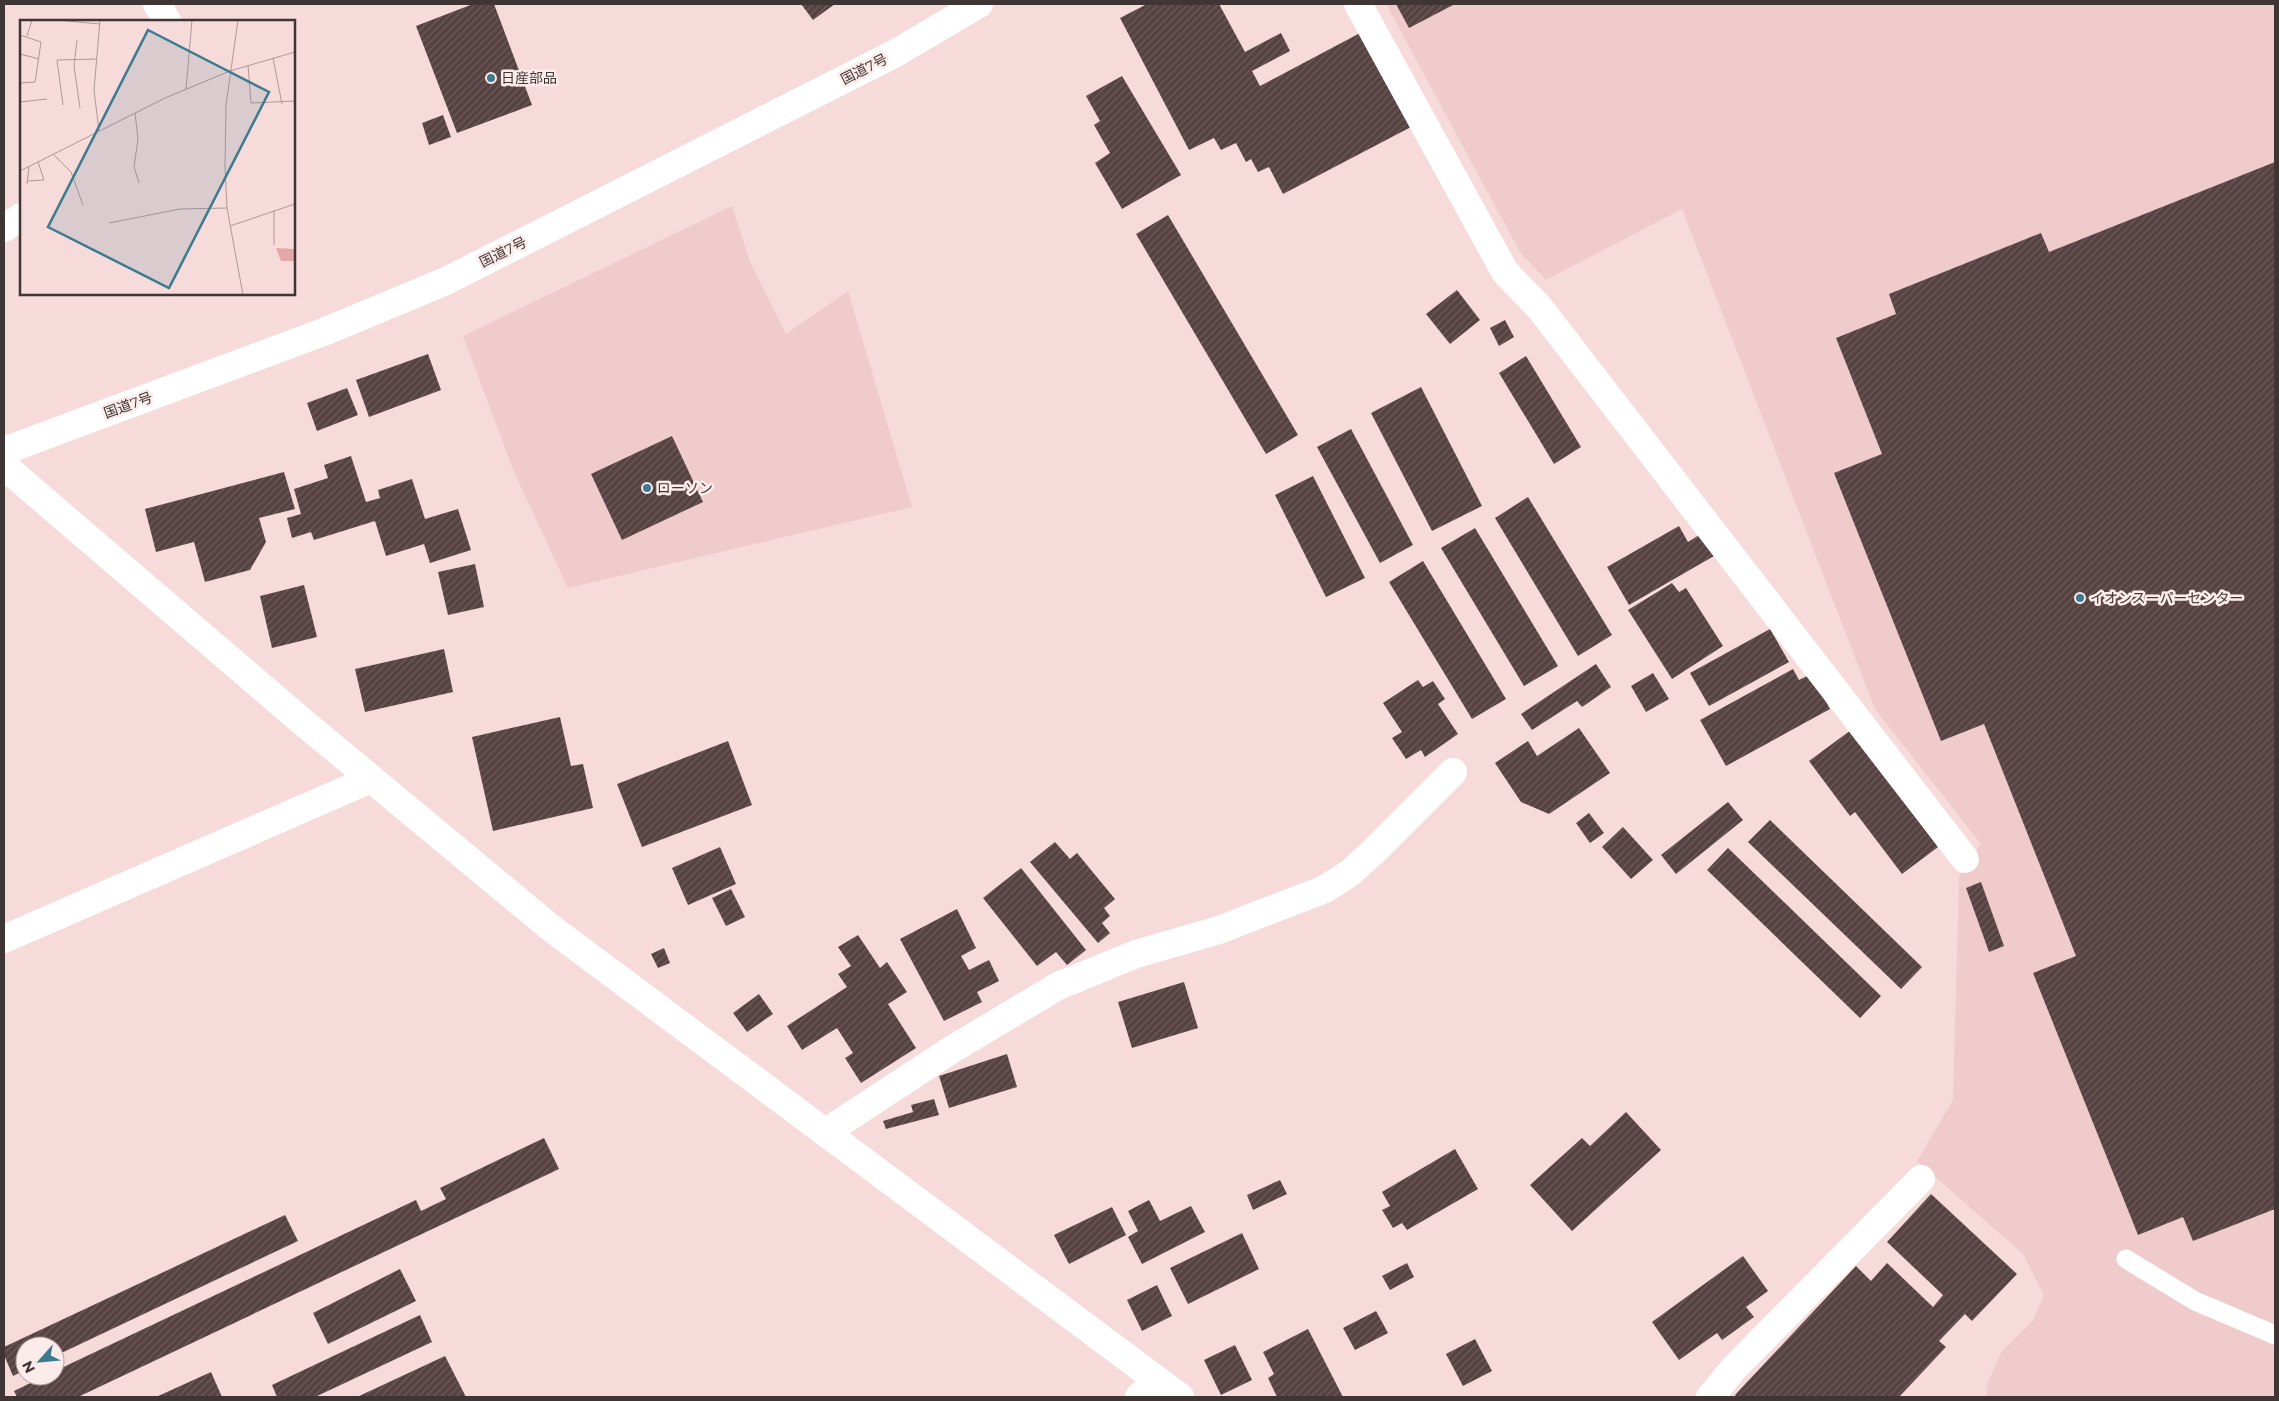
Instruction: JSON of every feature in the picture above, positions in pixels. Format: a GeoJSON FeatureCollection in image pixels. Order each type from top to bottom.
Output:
{"type":"FeatureCollection","features":[{"type":"Feature","properties":{"kind":"main road"},"geometry":{"type":"LineString","coordinates":[[157,4],[166,20]]}},
{"type":"Feature","properties":{"kind":"main road","name":"国道7号"},"geometry":{"type":"LineString","coordinates":[[4,451],[326,331],[446,281],[894,54],[979,4]]}},
{"type":"Feature","properties":{"kind":"main road"},"geometry":{"type":"LineString","coordinates":[[1358,4],[1505,272],[1539,307],[1965,859]]}},
{"type":"Feature","properties":{"kind":"main road"},"geometry":{"type":"LineString","coordinates":[[4,228],[20,218]]}},
{"type":"Feature","properties":{"kind":"main road"},"geometry":{"type":"LineString","coordinates":[[4,466],[371,779],[551,928],[826,1132],[1149,1389],[1180,1397]]}},
{"type":"Feature","properties":{"kind":"main road"},"geometry":{"type":"LineString","coordinates":[[826,1132],[951,1050],[1058,986],[1136,954],[1219,930],[1325,889],[1362,862],[1453,772]]}},
{"type":"Feature","properties":{"kind":"main road"},"geometry":{"type":"LineString","coordinates":[[4,938],[371,779]]}},
{"type":"Feature","properties":{"kind":"main road"},"geometry":{"type":"LineString","coordinates":[[1710,1397],[1736,1366],[1921,1179]]}},
{"type":"Feature","properties":{"kind":"lane"},"geometry":{"type":"LineString","coordinates":[[2126,1259],[2195,1301],[2275,1335]]}},
{"type":"Feature","properties":{"kind":"shaded area"},"geometry":{"type":"Polygon","coordinates":[[[1386,4],[2275,4],[2275,1397],[1986,1397],[1988,1382],[2002,1351],[2033,1320],[2044,1295],[2023,1254],[1917,1161],[1953,1100],[1959,876],[1981,844],[1875,709],[1682,209],[1546,280],[1520,252],[1386,4]]]}},
{"type":"Feature","properties":{"kind":"shaded area"},"geometry":{"type":"Polygon","coordinates":[[[732,206],[750,262],[786,334],[848,291],[912,507],[568,588],[514,472],[463,336],[732,206]]]}},
{"type":"Feature","properties":{"kind":"building"},"geometry":{"type":"Polygon","coordinates":[[[473,4],[494,4],[532,105],[457,133],[416,26],[473,4]]]}},
{"type":"Feature","properties":{"kind":"building"},"geometry":{"type":"Polygon","coordinates":[[[801,4],[835,4],[813,20],[801,4]]]}},
{"type":"Feature","properties":{"kind":"building"},"geometry":{"type":"Polygon","coordinates":[[[1147,4],[1219,4],[1245,52],[1281,33],[1290,51],[1252,71],[1260,86],[1362,32],[1411,127],[1283,194],[1269,167],[1258,172],[1251,159],[1246,162],[1236,143],[1221,150],[1214,138],[1189,150],[1120,18],[1147,4]]]}},
{"type":"Feature","properties":{"kind":"building"},"geometry":{"type":"Polygon","coordinates":[[[1396,4],[1455,4],[1409,28],[1396,4]]]}},
{"type":"Feature","properties":{"kind":"building"},"geometry":{"type":"Polygon","coordinates":[[[1122,76],[1181,175],[1122,209],[1095,163],[1110,153],[1094,125],[1100,121],[1086,96],[1122,76]]]}},
{"type":"Feature","properties":{"kind":"building"},"geometry":{"type":"Polygon","coordinates":[[[443,115],[451,137],[429,145],[422,123],[443,115]]]}},
{"type":"Feature","properties":{"kind":"building","name":"イオンスーパーセンター"},"geometry":{"type":"Polygon","coordinates":[[[2275,162],[2275,1209],[2193,1241],[2183,1217],[2138,1235],[2033,973],[2076,956],[1984,724],[1941,741],[1834,473],[1882,454],[1836,338],[1896,314],[1889,294],[2041,233],[2049,252],[2275,162]]]}},
{"type":"Feature","properties":{"kind":"building"},"geometry":{"type":"Polygon","coordinates":[[[1168,215],[1298,435],[1266,454],[1136,234],[1168,215]]]}},
{"type":"Feature","properties":{"kind":"building"},"geometry":{"type":"Polygon","coordinates":[[[1457,290],[1480,320],[1450,344],[1426,314],[1457,290]]]}},
{"type":"Feature","properties":{"kind":"building"},"geometry":{"type":"Polygon","coordinates":[[[1505,320],[1514,337],[1499,346],[1490,328],[1505,320]]]}},
{"type":"Feature","properties":{"kind":"building"},"geometry":{"type":"Polygon","coordinates":[[[428,354],[441,390],[369,417],[356,380],[428,354]]]}},
{"type":"Feature","properties":{"kind":"building"},"geometry":{"type":"Polygon","coordinates":[[[1526,356],[1581,447],[1554,464],[1499,373],[1526,356]]]}},
{"type":"Feature","properties":{"kind":"building"},"geometry":{"type":"Polygon","coordinates":[[[1421,387],[1482,506],[1432,531],[1371,413],[1421,387]]]}},
{"type":"Feature","properties":{"kind":"building"},"geometry":{"type":"Polygon","coordinates":[[[347,388],[358,415],[317,431],[307,403],[347,388]]]}},
{"type":"Feature","properties":{"kind":"building"},"geometry":{"type":"Polygon","coordinates":[[[1351,429],[1413,545],[1380,563],[1317,447],[1351,429]]]}},
{"type":"Feature","properties":{"kind":"building","name":"ローソン"},"geometry":{"type":"Polygon","coordinates":[[[672,436],[703,502],[622,540],[591,474],[672,436]]]}},
{"type":"Feature","properties":{"kind":"building"},"geometry":{"type":"Polygon","coordinates":[[[351,456],[366,502],[380,498],[378,490],[412,479],[425,519],[458,509],[471,550],[430,563],[424,544],[386,556],[375,521],[314,540],[311,532],[292,538],[287,518],[301,514],[294,489],[328,478],[324,465],[351,456]]]}},
{"type":"Feature","properties":{"kind":"building"},"geometry":{"type":"Polygon","coordinates":[[[284,472],[295,509],[259,518],[266,542],[250,570],[205,582],[194,542],[156,552],[145,509],[284,472]]]}},
{"type":"Feature","properties":{"kind":"building"},"geometry":{"type":"Polygon","coordinates":[[[1313,476],[1365,578],[1326,597],[1275,495],[1313,476]]]}},
{"type":"Feature","properties":{"kind":"building"},"geometry":{"type":"Polygon","coordinates":[[[1528,497],[1612,635],[1578,656],[1495,518],[1528,497]]]}},
{"type":"Feature","properties":{"kind":"building"},"geometry":{"type":"Polygon","coordinates":[[[1679,526],[1688,542],[1701,534],[1714,556],[1629,605],[1607,567],[1679,526]]]}},
{"type":"Feature","properties":{"kind":"building"},"geometry":{"type":"Polygon","coordinates":[[[1475,528],[1558,666],[1524,686],[1441,548],[1475,528]]]}},
{"type":"Feature","properties":{"kind":"building"},"geometry":{"type":"Polygon","coordinates":[[[1423,561],[1506,699],[1472,719],[1389,582],[1423,561]]]}},
{"type":"Feature","properties":{"kind":"building"},"geometry":{"type":"Polygon","coordinates":[[[475,564],[484,607],[448,615],[438,572],[475,564]]]}},
{"type":"Feature","properties":{"kind":"building"},"geometry":{"type":"Polygon","coordinates":[[[1672,583],[1679,592],[1686,588],[1723,646],[1672,679],[1628,610],[1672,583]]]}},
{"type":"Feature","properties":{"kind":"building"},"geometry":{"type":"Polygon","coordinates":[[[304,585],[317,637],[272,648],[260,596],[304,585]]]}},
{"type":"Feature","properties":{"kind":"building"},"geometry":{"type":"Polygon","coordinates":[[[1770,629],[1789,662],[1709,706],[1690,673],[1770,629]]]}},
{"type":"Feature","properties":{"kind":"building"},"geometry":{"type":"Polygon","coordinates":[[[444,649],[453,692],[365,712],[355,669],[444,649]]]}},
{"type":"Feature","properties":{"kind":"building"},"geometry":{"type":"Polygon","coordinates":[[[1596,664],[1611,687],[1582,707],[1577,701],[1532,730],[1521,714],[1596,664]]]}},
{"type":"Feature","properties":{"kind":"building"},"geometry":{"type":"Polygon","coordinates":[[[1793,669],[1799,680],[1811,674],[1830,709],[1726,766],[1700,720],[1793,669]]]}},
{"type":"Feature","properties":{"kind":"building"},"geometry":{"type":"Polygon","coordinates":[[[1653,673],[1669,699],[1646,712],[1631,686],[1653,673]]]}},
{"type":"Feature","properties":{"kind":"building"},"geometry":{"type":"Polygon","coordinates":[[[1418,680],[1423,687],[1433,681],[1445,699],[1438,704],[1458,734],[1425,757],[1421,750],[1406,759],[1392,738],[1402,732],[1383,703],[1418,680]]]}},
{"type":"Feature","properties":{"kind":"building"},"geometry":{"type":"Polygon","coordinates":[[[560,717],[571,766],[583,764],[593,808],[493,831],[472,737],[560,717]]]}},
{"type":"Feature","properties":{"kind":"building"},"geometry":{"type":"Polygon","coordinates":[[[1579,728],[1610,773],[1549,814],[1521,802],[1495,763],[1528,741],[1537,756],[1579,728]]]}},
{"type":"Feature","properties":{"kind":"building"},"geometry":{"type":"Polygon","coordinates":[[[1851,730],[1938,847],[1902,874],[1855,812],[1850,816],[1809,761],[1851,730]]]}},
{"type":"Feature","properties":{"kind":"building"},"geometry":{"type":"Polygon","coordinates":[[[728,741],[752,805],[642,847],[617,784],[728,741]]]}},
{"type":"Feature","properties":{"kind":"building"},"geometry":{"type":"Polygon","coordinates":[[[1728,802],[1743,820],[1676,874],[1661,855],[1728,802]]]}},
{"type":"Feature","properties":{"kind":"building"},"geometry":{"type":"Polygon","coordinates":[[[1589,813],[1604,833],[1590,843],[1576,823],[1589,813]]]}},
{"type":"Feature","properties":{"kind":"building"},"geometry":{"type":"Polygon","coordinates":[[[1770,820],[1922,967],[1901,989],[1748,842],[1770,820]]]}},
{"type":"Feature","properties":{"kind":"building"},"geometry":{"type":"Polygon","coordinates":[[[1623,827],[1653,860],[1631,879],[1602,847],[1623,827]]]}},
{"type":"Feature","properties":{"kind":"building"},"geometry":{"type":"Polygon","coordinates":[[[1055,842],[1070,859],[1077,853],[1115,899],[1104,908],[1110,916],[1102,923],[1110,933],[1098,943],[1030,862],[1055,842]]]}},
{"type":"Feature","properties":{"kind":"building"},"geometry":{"type":"Polygon","coordinates":[[[720,847],[736,884],[688,905],[672,868],[720,847]]]}},
{"type":"Feature","properties":{"kind":"building"},"geometry":{"type":"Polygon","coordinates":[[[1728,848],[1881,996],[1860,1018],[1707,870],[1728,848]]]}},
{"type":"Feature","properties":{"kind":"building"},"geometry":{"type":"Polygon","coordinates":[[[1021,868],[1086,950],[1067,965],[1056,952],[1037,966],[983,898],[1021,868]]]}},
{"type":"Feature","properties":{"kind":"building"},"geometry":{"type":"Polygon","coordinates":[[[1981,882],[2004,946],[1989,952],[1966,888],[1981,882]]]}},
{"type":"Feature","properties":{"kind":"building"},"geometry":{"type":"Polygon","coordinates":[[[731,889],[745,917],[726,926],[712,898],[731,889]]]}},
{"type":"Feature","properties":{"kind":"building"},"geometry":{"type":"Polygon","coordinates":[[[957,909],[976,948],[961,956],[969,970],[989,960],[999,981],[977,992],[982,1002],[944,1021],[900,939],[957,909]]]}},
{"type":"Feature","properties":{"kind":"building"},"geometry":{"type":"Polygon","coordinates":[[[858,935],[880,968],[887,962],[907,992],[888,1004],[916,1048],[861,1083],[845,1058],[853,1053],[837,1028],[802,1050],[787,1026],[847,987],[838,974],[851,966],[838,947],[858,935]]]}},
{"type":"Feature","properties":{"kind":"building"},"geometry":{"type":"Polygon","coordinates":[[[664,948],[670,963],[658,968],[651,954],[664,948]]]}},
{"type":"Feature","properties":{"kind":"building"},"geometry":{"type":"Polygon","coordinates":[[[1184,982],[1198,1028],[1132,1048],[1118,1002],[1184,982]]]}},
{"type":"Feature","properties":{"kind":"building"},"geometry":{"type":"Polygon","coordinates":[[[759,994],[773,1014],[747,1032],[733,1013],[759,994]]]}},
{"type":"Feature","properties":{"kind":"building"},"geometry":{"type":"Polygon","coordinates":[[[1007,1054],[1017,1087],[949,1108],[939,1076],[1007,1054]]]}},
{"type":"Feature","properties":{"kind":"building"},"geometry":{"type":"Polygon","coordinates":[[[934,1099],[939,1115],[886,1129],[883,1121],[913,1112],[911,1105],[934,1099]]]}},
{"type":"Feature","properties":{"kind":"building"},"geometry":{"type":"Polygon","coordinates":[[[1626,1112],[1661,1150],[1572,1231],[1530,1185],[1582,1138],[1590,1146],[1626,1112]]]}},
{"type":"Feature","properties":{"kind":"building"},"geometry":{"type":"Polygon","coordinates":[[[544,1138],[559,1169],[78,1397],[17,1397],[14,1391],[24,1386],[65,1386],[65,1366],[416,1200],[421,1211],[446,1199],[440,1188],[544,1138]]]}},
{"type":"Feature","properties":{"kind":"building"},"geometry":{"type":"Polygon","coordinates":[[[1455,1149],[1478,1189],[1407,1230],[1402,1223],[1393,1228],[1382,1210],[1390,1206],[1382,1192],[1455,1149]]]}},
{"type":"Feature","properties":{"kind":"building"},"geometry":{"type":"Polygon","coordinates":[[[1280,1180],[1287,1194],[1253,1210],[1247,1195],[1280,1180]]]}},
{"type":"Feature","properties":{"kind":"building"},"geometry":{"type":"Polygon","coordinates":[[[1931,1194],[2017,1274],[1972,1321],[1965,1314],[1939,1341],[1946,1347],[1899,1397],[1737,1397],[1735,1395],[1856,1266],[1871,1281],[1887,1263],[1933,1307],[1943,1295],[1887,1242],[1931,1194]]]}},
{"type":"Feature","properties":{"kind":"building"},"geometry":{"type":"Polygon","coordinates":[[[1149,1200],[1160,1221],[1191,1206],[1205,1232],[1142,1264],[1128,1237],[1138,1231],[1128,1211],[1149,1200]]]}},
{"type":"Feature","properties":{"kind":"building"},"geometry":{"type":"Polygon","coordinates":[[[1112,1207],[1126,1235],[1069,1264],[1054,1235],[1112,1207]]]}},
{"type":"Feature","properties":{"kind":"building"},"geometry":{"type":"Polygon","coordinates":[[[285,1215],[298,1241],[65,1351],[65,1336],[27,1336],[285,1215]]]}},
{"type":"Feature","properties":{"kind":"building"},"geometry":{"type":"Polygon","coordinates":[[[1242,1233],[1259,1269],[1188,1304],[1170,1268],[1242,1233]]]}},
{"type":"Feature","properties":{"kind":"building"},"geometry":{"type":"Polygon","coordinates":[[[1743,1256],[1768,1291],[1746,1307],[1754,1317],[1722,1340],[1717,1333],[1679,1360],[1652,1322],[1743,1256]]]}},
{"type":"Feature","properties":{"kind":"building"},"geometry":{"type":"Polygon","coordinates":[[[1407,1263],[1414,1277],[1390,1290],[1382,1276],[1407,1263]]]}},
{"type":"Feature","properties":{"kind":"building"},"geometry":{"type":"Polygon","coordinates":[[[400,1269],[416,1301],[328,1344],[313,1313],[400,1269]]]}},
{"type":"Feature","properties":{"kind":"building"},"geometry":{"type":"Polygon","coordinates":[[[1157,1285],[1172,1316],[1142,1331],[1127,1300],[1157,1285]]]}},
{"type":"Feature","properties":{"kind":"building"},"geometry":{"type":"Polygon","coordinates":[[[1376,1311],[1388,1333],[1355,1350],[1343,1328],[1376,1311]]]}},
{"type":"Feature","properties":{"kind":"building"},"geometry":{"type":"Polygon","coordinates":[[[420,1315],[432,1342],[315,1397],[277,1397],[272,1385],[420,1315]]]}},
{"type":"Feature","properties":{"kind":"building"},"geometry":{"type":"Polygon","coordinates":[[[1308,1329],[1343,1397],[1277,1397],[1268,1378],[1274,1374],[1263,1352],[1308,1329]]]}},
{"type":"Feature","properties":{"kind":"building"},"geometry":{"type":"Polygon","coordinates":[[[1475,1339],[1492,1371],[1463,1386],[1446,1354],[1475,1339]]]}},
{"type":"Feature","properties":{"kind":"building"},"geometry":{"type":"Polygon","coordinates":[[[15,1342],[15,1375],[13,1376],[4,1355],[4,1347],[15,1342]]]}},
{"type":"Feature","properties":{"kind":"building"},"geometry":{"type":"Polygon","coordinates":[[[1235,1345],[1252,1380],[1221,1395],[1204,1360],[1235,1345]]]}},
{"type":"Feature","properties":{"kind":"building"},"geometry":{"type":"Polygon","coordinates":[[[445,1356],[466,1397],[357,1397],[445,1356]]]}},
{"type":"Feature","properties":{"kind":"building"},"geometry":{"type":"Polygon","coordinates":[[[211,1372],[222,1397],[156,1397],[211,1372]]]}},
{"type":"Feature","properties":{"kind":"place","name":"日産部品"},"geometry":{"type":"Point","coordinates":[491,78]}},
{"type":"Feature","properties":{"kind":"place","name":"ローソン"},"geometry":{"type":"Point","coordinates":[647,488]}},
{"type":"Feature","properties":{"kind":"place","name":"イオンスーパーセンター"},"geometry":{"type":"Point","coordinates":[2080,598]}}]}
